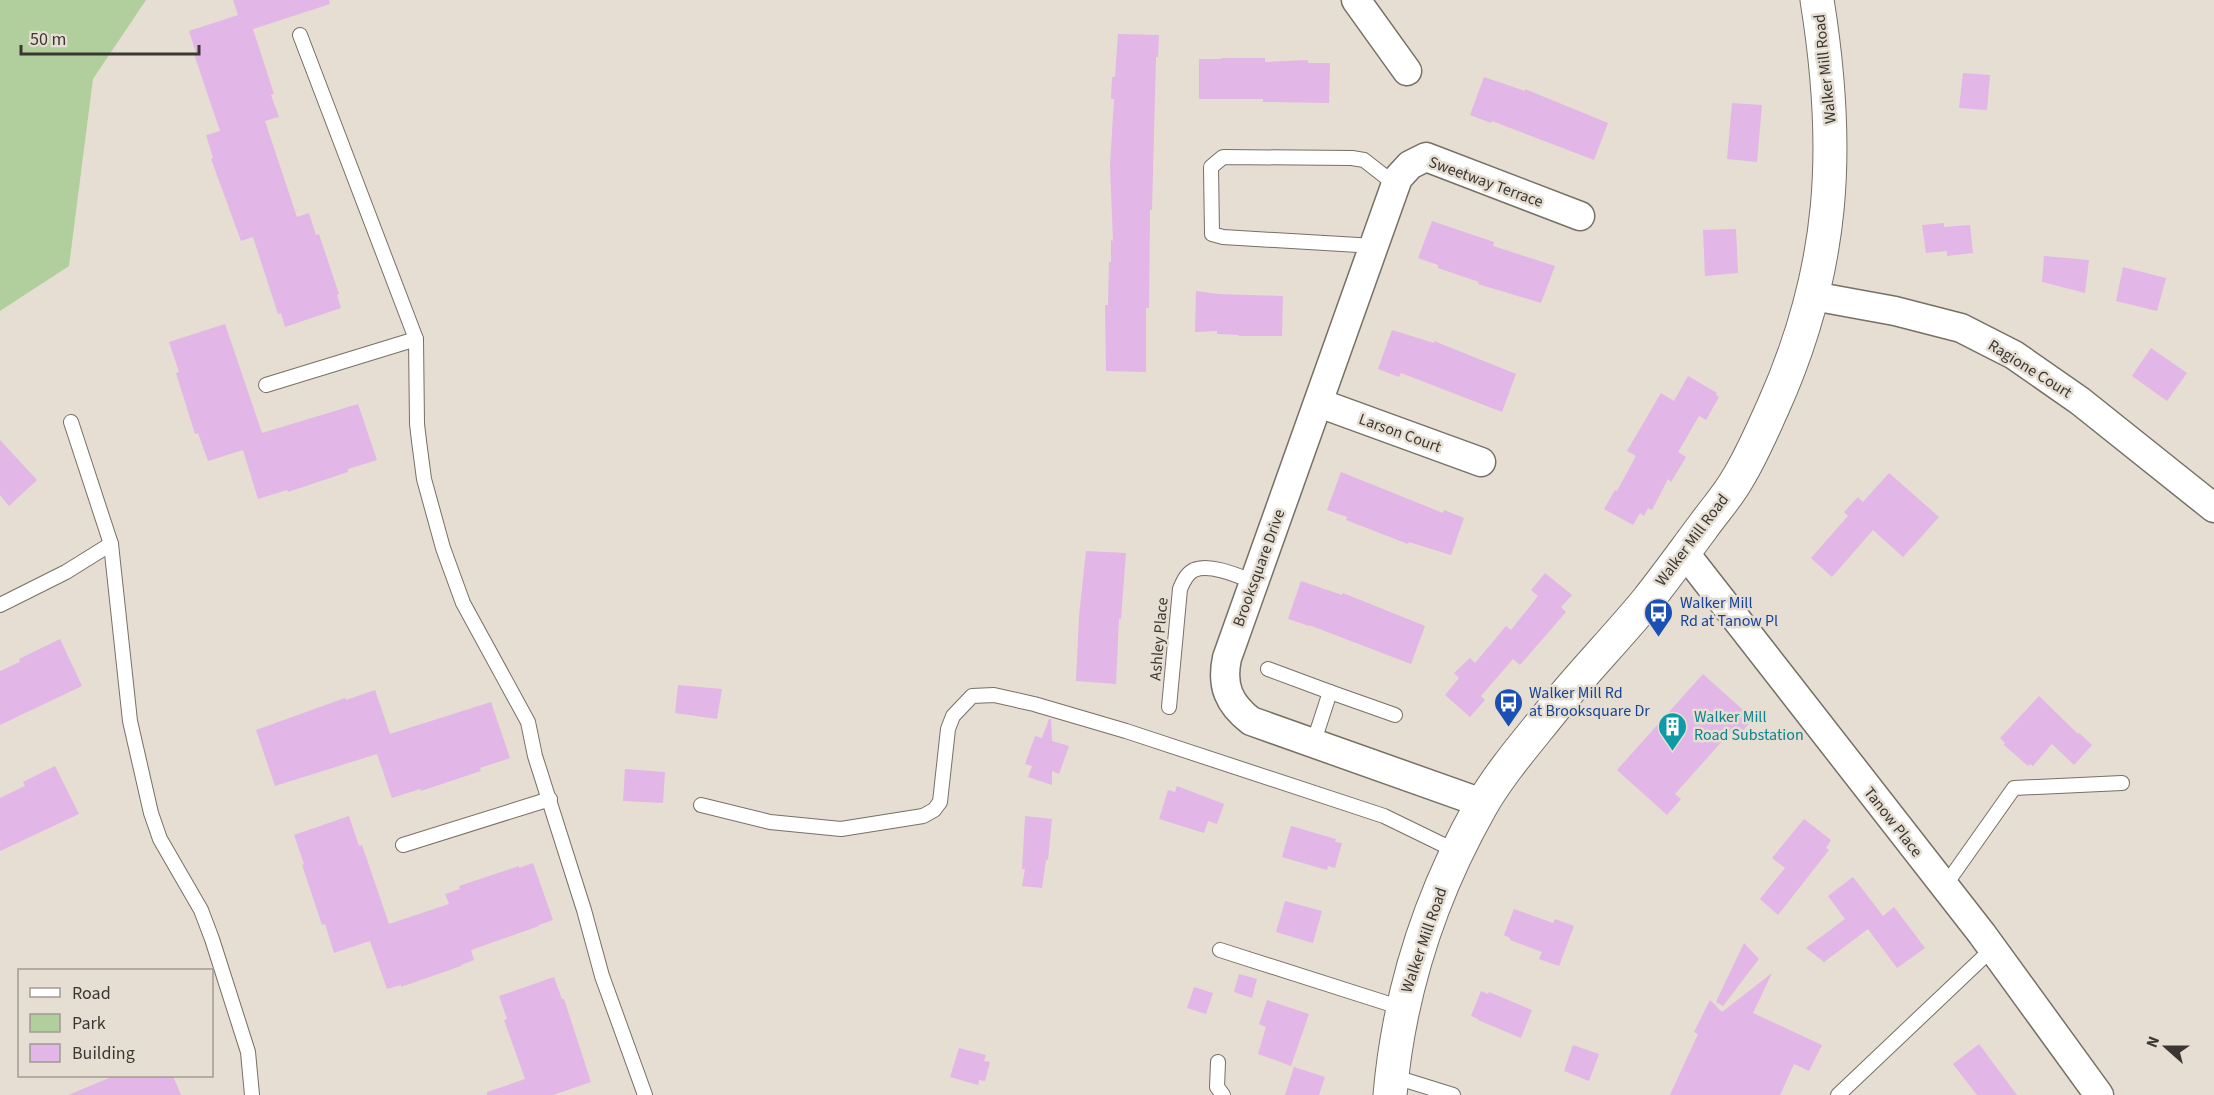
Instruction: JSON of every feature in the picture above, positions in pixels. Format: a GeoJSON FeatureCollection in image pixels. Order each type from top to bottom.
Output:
{"type":"FeatureCollection","features":[{"type":"Feature","properties":{"kind":"street"},"geometry":{"type":"LineString","coordinates":[[1356,0],[1407,71]]}},
{"type":"Feature","properties":{"kind":"street","name":"Walker Mill Road"},"geometry":{"type":"LineString","coordinates":[[1391,1086],[1402,1008],[1415,959],[1433,909],[1482,804],[1552,711],[1646,602],[1737,481],[1756,445],[1799,345],[1821,260],[1828,206],[1831,131],[1817,0]]}},
{"type":"Feature","properties":{"kind":"street","name":"Sweetway Terrace"},"geometry":{"type":"LineString","coordinates":[[1397,182],[1410,165],[1426,158],[1580,216]]}},
{"type":"Feature","properties":{"kind":"street","name":"Brooksquare Drive"},"geometry":{"type":"LineString","coordinates":[[1397,182],[1227,658],[1224,672],[1228,694],[1237,708],[1251,722],[1482,804]]}},
{"type":"Feature","properties":{"kind":"street","name":"Ragione Court"},"geometry":{"type":"LineString","coordinates":[[1813,296],[1895,311],[1961,328],[2014,355],[2080,401],[2214,508]]}},
{"type":"Feature","properties":{"kind":"street","name":"Larson Court"},"geometry":{"type":"LineString","coordinates":[[1319,404],[1481,462]]}},
{"type":"Feature","properties":{"kind":"street","name":"Tanow Place"},"geometry":{"type":"LineString","coordinates":[[1684,552],[1992,949],[2099,1095]]}},
{"type":"Feature","properties":{"kind":"lane"},"geometry":{"type":"LineString","coordinates":[[300,35],[416,339],[419,441],[424,479],[443,548],[463,603],[528,722],[535,756],[550,799],[602,976],[645,1095]]}},
{"type":"Feature","properties":{"kind":"lane"},"geometry":{"type":"LineString","coordinates":[[1375,246],[1223,237],[1212,234],[1212,167],[1223,157],[1352,158],[1364,160],[1397,182]]}},
{"type":"Feature","properties":{"kind":"lane"},"geometry":{"type":"LineString","coordinates":[[266,385],[416,339]]}},
{"type":"Feature","properties":{"kind":"lane"},"geometry":{"type":"LineString","coordinates":[[71,422],[111,544],[130,721],[151,813],[160,839],[201,910],[212,939],[248,1052],[252,1095]]}},
{"type":"Feature","properties":{"kind":"lane"},"geometry":{"type":"LineString","coordinates":[[0,605],[66,572],[111,544]]}},
{"type":"Feature","properties":{"kind":"lane","name":"Ashley Place"},"geometry":{"type":"LineString","coordinates":[[1169,706],[1180,590],[1185,578],[1194,570],[1206,568],[1230,572],[1254,582]]}},
{"type":"Feature","properties":{"kind":"lane"},"geometry":{"type":"LineString","coordinates":[[1268,669],[1395,715]]}},
{"type":"Feature","properties":{"kind":"lane"},"geometry":{"type":"LineString","coordinates":[[1313,744],[1330,692]]}},
{"type":"Feature","properties":{"kind":"lane"},"geometry":{"type":"LineString","coordinates":[[701,805],[770,822],[841,829],[923,816],[934,810],[940,802],[948,729],[953,716],[972,696],[994,695],[1034,704],[1126,732],[1384,816],[1458,852]]}},
{"type":"Feature","properties":{"kind":"lane"},"geometry":{"type":"LineString","coordinates":[[1944,887],[2014,788],[2122,783]]}},
{"type":"Feature","properties":{"kind":"lane"},"geometry":{"type":"LineString","coordinates":[[403,845],[550,799]]}},
{"type":"Feature","properties":{"kind":"lane"},"geometry":{"type":"LineString","coordinates":[[1838,1095],[1992,949]]}},
{"type":"Feature","properties":{"kind":"lane"},"geometry":{"type":"LineString","coordinates":[[1220,950],[1402,1008]]}},
{"type":"Feature","properties":{"kind":"lane"},"geometry":{"type":"LineString","coordinates":[[1218,1062],[1217,1087],[1223,1095]]}},
{"type":"Feature","properties":{"kind":"lane"},"geometry":{"type":"LineString","coordinates":[[1391,1086],[1454,1095]]}},
{"type":"Feature","properties":{"kind":"green space"},"geometry":{"type":"Polygon","coordinates":[[[0,0],[146,0],[93,79],[69,266],[0,311],[0,0]]]}},
{"type":"Feature","properties":{"kind":"building"},"geometry":{"type":"Polygon","coordinates":[[[233,0],[329,0],[330,4],[253,29],[279,117],[265,121],[297,217],[309,213],[316,235],[319,234],[339,294],[337,295],[341,308],[285,327],[281,313],[278,314],[253,237],[241,241],[211,159],[213,158],[206,135],[220,131],[194,54],[196,53],[189,31],[238,15],[233,0]]]}},
{"type":"Feature","properties":{"kind":"building"},"geometry":{"type":"Polygon","coordinates":[[[1118,34],[1159,35],[1158,57],[1156,57],[1152,210],[1150,210],[1149,308],[1146,308],[1146,372],[1106,371],[1105,305],[1108,305],[1109,262],[1111,262],[1111,240],[1113,241],[1110,166],[1114,99],[1111,99],[1118,34]]]}},
{"type":"Feature","properties":{"kind":"building"},"geometry":{"type":"Polygon","coordinates":[[[1265,58],[1265,62],[1308,60],[1308,63],[1330,63],[1329,103],[1263,102],[1263,99],[1199,99],[1199,59],[1265,58]]]}},
{"type":"Feature","properties":{"kind":"building"},"geometry":{"type":"Polygon","coordinates":[[[1963,73],[1990,75],[1987,110],[1959,108],[1963,73]]]}},
{"type":"Feature","properties":{"kind":"building"},"geometry":{"type":"Polygon","coordinates":[[[1484,77],[1525,91],[1525,89],[1608,123],[1594,160],[1492,121],[1491,123],[1470,115],[1484,77]]]}},
{"type":"Feature","properties":{"kind":"building"},"geometry":{"type":"Polygon","coordinates":[[[1732,103],[1762,105],[1757,162],[1727,159],[1732,103]]]}},
{"type":"Feature","properties":{"kind":"building"},"geometry":{"type":"Polygon","coordinates":[[[1432,221],[1494,242],[1493,246],[1555,266],[1541,303],[1478,284],[1479,282],[1438,268],[1438,265],[1418,258],[1432,221]]]}},
{"type":"Feature","properties":{"kind":"building"},"geometry":{"type":"Polygon","coordinates":[[[1944,223],[1944,227],[1970,225],[1973,253],[1947,256],[1947,251],[1926,253],[1922,225],[1944,223]]]}},
{"type":"Feature","properties":{"kind":"building"},"geometry":{"type":"Polygon","coordinates":[[[1736,229],[1738,273],[1705,276],[1703,230],[1736,229]]]}},
{"type":"Feature","properties":{"kind":"building"},"geometry":{"type":"Polygon","coordinates":[[[2044,256],[2089,260],[2085,293],[2042,282],[2044,256]]]}},
{"type":"Feature","properties":{"kind":"building"},"geometry":{"type":"Polygon","coordinates":[[[2123,267],[2166,278],[2157,311],[2116,301],[2123,267]]]}},
{"type":"Feature","properties":{"kind":"building"},"geometry":{"type":"Polygon","coordinates":[[[1196,291],[1283,296],[1282,336],[1238,336],[1217,334],[1217,331],[1195,332],[1196,291]]]}},
{"type":"Feature","properties":{"kind":"building"},"geometry":{"type":"Polygon","coordinates":[[[225,324],[262,433],[358,404],[377,460],[288,492],[287,490],[258,499],[243,450],[208,461],[198,433],[195,434],[169,342],[225,324]]]}},
{"type":"Feature","properties":{"kind":"building"},"geometry":{"type":"Polygon","coordinates":[[[1392,330],[1434,343],[1434,341],[1516,374],[1502,412],[1401,373],[1399,377],[1378,369],[1392,330]]]}},
{"type":"Feature","properties":{"kind":"building"},"geometry":{"type":"Polygon","coordinates":[[[2151,348],[2187,373],[2167,401],[2132,376],[2151,348]]]}},
{"type":"Feature","properties":{"kind":"building"},"geometry":{"type":"Polygon","coordinates":[[[1688,376],[1717,393],[1719,397],[1706,420],[1699,416],[1678,452],[1686,457],[1671,482],[1668,479],[1652,510],[1648,508],[1644,516],[1640,513],[1633,525],[1604,509],[1615,490],[1617,491],[1636,456],[1627,451],[1661,393],[1674,401],[1688,376]]]}},
{"type":"Feature","properties":{"kind":"building"},"geometry":{"type":"Polygon","coordinates":[[[0,440],[37,480],[9,506],[0,495],[0,440]]]}},
{"type":"Feature","properties":{"kind":"building"},"geometry":{"type":"Polygon","coordinates":[[[1341,472],[1443,513],[1444,510],[1464,518],[1451,555],[1409,542],[1408,544],[1346,520],[1347,517],[1327,510],[1341,472]]]}},
{"type":"Feature","properties":{"kind":"building"},"geometry":{"type":"Polygon","coordinates":[[[1889,473],[1939,517],[1903,557],[1873,530],[1832,577],[1811,558],[1848,516],[1844,512],[1858,497],[1863,502],[1889,473]]]}},
{"type":"Feature","properties":{"kind":"building"},"geometry":{"type":"Polygon","coordinates":[[[1086,551],[1126,553],[1121,619],[1119,619],[1116,684],[1076,681],[1079,616],[1086,551]]]}},
{"type":"Feature","properties":{"kind":"building"},"geometry":{"type":"Polygon","coordinates":[[[1545,573],[1572,595],[1561,607],[1566,612],[1520,665],[1513,659],[1481,696],[1485,700],[1470,717],[1445,695],[1459,678],[1454,673],[1470,658],[1475,663],[1506,626],[1511,630],[1538,596],[1531,590],[1545,573]]]}},
{"type":"Feature","properties":{"kind":"building"},"geometry":{"type":"Polygon","coordinates":[[[1301,581],[1342,595],[1343,593],[1425,626],[1411,664],[1288,619],[1301,581]]]}},
{"type":"Feature","properties":{"kind":"building"},"geometry":{"type":"Polygon","coordinates":[[[60,639],[82,686],[0,725],[0,671],[60,639]]]}},
{"type":"Feature","properties":{"kind":"building","name":"Walker Mill Road Substation"},"geometry":{"type":"Polygon","coordinates":[[[1703,674],[1753,719],[1739,735],[1733,729],[1675,794],[1681,799],[1667,815],[1617,770],[1703,674]]]}},
{"type":"Feature","properties":{"kind":"building"},"geometry":{"type":"Polygon","coordinates":[[[678,685],[722,689],[717,719],[675,713],[678,685]]]}},
{"type":"Feature","properties":{"kind":"building"},"geometry":{"type":"Polygon","coordinates":[[[375,690],[390,734],[491,702],[510,758],[480,768],[481,771],[392,798],[377,754],[275,786],[256,730],[345,698],[346,700],[375,690]]]}},
{"type":"Feature","properties":{"kind":"building"},"geometry":{"type":"Polygon","coordinates":[[[2039,696],[2092,745],[2074,765],[2052,744],[2033,766],[2030,764],[2028,766],[2004,745],[2005,743],[2000,738],[2039,696]]]}},
{"type":"Feature","properties":{"kind":"building"},"geometry":{"type":"Polygon","coordinates":[[[1049,719],[1051,719],[1052,741],[1069,746],[1059,774],[1052,771],[1052,785],[1028,777],[1032,766],[1025,764],[1035,736],[1042,738],[1049,719]]]}},
{"type":"Feature","properties":{"kind":"building"},"geometry":{"type":"Polygon","coordinates":[[[55,766],[79,814],[0,851],[0,798],[25,786],[23,782],[55,766]]]}},
{"type":"Feature","properties":{"kind":"building"},"geometry":{"type":"Polygon","coordinates":[[[625,769],[665,772],[663,803],[623,801],[625,769]]]}},
{"type":"Feature","properties":{"kind":"building"},"geometry":{"type":"Polygon","coordinates":[[[1177,786],[1224,804],[1217,824],[1208,821],[1204,833],[1159,819],[1168,790],[1175,792],[1177,786]]]}},
{"type":"Feature","properties":{"kind":"building"},"geometry":{"type":"Polygon","coordinates":[[[349,816],[359,846],[362,845],[389,924],[449,904],[445,894],[460,889],[459,886],[533,863],[553,920],[471,950],[474,960],[461,966],[401,987],[401,985],[387,989],[370,941],[334,953],[325,924],[322,925],[294,835],[349,816]]]}},
{"type":"Feature","properties":{"kind":"building"},"geometry":{"type":"Polygon","coordinates":[[[1025,816],[1052,819],[1048,860],[1046,860],[1042,888],[1022,886],[1025,869],[1022,869],[1025,816]]]}},
{"type":"Feature","properties":{"kind":"building"},"geometry":{"type":"Polygon","coordinates":[[[1804,819],[1831,840],[1826,848],[1829,850],[1778,915],[1760,899],[1785,868],[1772,858],[1804,819]]]}},
{"type":"Feature","properties":{"kind":"building"},"geometry":{"type":"Polygon","coordinates":[[[1291,826],[1336,839],[1335,842],[1342,843],[1335,868],[1328,866],[1327,870],[1282,857],[1291,826]]]}},
{"type":"Feature","properties":{"kind":"building"},"geometry":{"type":"Polygon","coordinates":[[[1853,877],[1883,916],[1894,907],[1925,948],[1897,968],[1868,929],[1824,962],[1806,948],[1845,919],[1828,896],[1853,877]]]}},
{"type":"Feature","properties":{"kind":"building"},"geometry":{"type":"Polygon","coordinates":[[[1285,901],[1322,911],[1313,943],[1276,932],[1285,901]]]}},
{"type":"Feature","properties":{"kind":"building"},"geometry":{"type":"Polygon","coordinates":[[[1514,909],[1553,923],[1555,919],[1574,926],[1559,966],[1539,959],[1542,952],[1510,940],[1504,935],[1514,909]]]}},
{"type":"Feature","properties":{"kind":"building"},"geometry":{"type":"Polygon","coordinates":[[[1744,943],[1759,959],[1723,1006],[1716,1002],[1744,943]]]}},
{"type":"Feature","properties":{"kind":"building"},"geometry":{"type":"Polygon","coordinates":[[[1772,973],[1753,1013],[1822,1045],[1809,1071],[1794,1064],[1780,1095],[1670,1095],[1698,1034],[1694,1032],[1710,1000],[1722,1012],[1772,973]]]}},
{"type":"Feature","properties":{"kind":"building"},"geometry":{"type":"Polygon","coordinates":[[[1239,974],[1257,979],[1252,998],[1234,992],[1239,974]]]}},
{"type":"Feature","properties":{"kind":"building"},"geometry":{"type":"Polygon","coordinates":[[[554,977],[562,999],[564,999],[591,1082],[553,1095],[487,1095],[487,1092],[525,1079],[504,1020],[507,1019],[499,996],[554,977]]]}},
{"type":"Feature","properties":{"kind":"building"},"geometry":{"type":"Polygon","coordinates":[[[1194,987],[1213,993],[1206,1014],[1187,1008],[1194,987]]]}},
{"type":"Feature","properties":{"kind":"building"},"geometry":{"type":"Polygon","coordinates":[[[1481,991],[1488,994],[1489,992],[1532,1010],[1521,1038],[1471,1016],[1481,991]]]}},
{"type":"Feature","properties":{"kind":"building"},"geometry":{"type":"Polygon","coordinates":[[[1267,1000],[1309,1014],[1291,1066],[1258,1054],[1266,1027],[1259,1024],[1267,1000]]]}},
{"type":"Feature","properties":{"kind":"building"},"geometry":{"type":"Polygon","coordinates":[[[1979,1044],[2017,1095],[1977,1095],[1953,1064],[1979,1044]]]}},
{"type":"Feature","properties":{"kind":"building"},"geometry":{"type":"Polygon","coordinates":[[[1573,1045],[1599,1054],[1589,1081],[1564,1071],[1573,1045]]]}},
{"type":"Feature","properties":{"kind":"building"},"geometry":{"type":"Polygon","coordinates":[[[959,1048],[986,1055],[984,1061],[990,1062],[985,1081],[979,1080],[978,1085],[950,1077],[959,1048]]]}},
{"type":"Feature","properties":{"kind":"building"},"geometry":{"type":"Polygon","coordinates":[[[1294,1067],[1325,1077],[1319,1095],[1285,1095],[1294,1067]]]}},
{"type":"Feature","properties":{"kind":"building"},"geometry":{"type":"Polygon","coordinates":[[[112,1077],[173,1077],[181,1095],[68,1095],[112,1077]]]}},
{"type":"Feature","properties":{"kind":"place","name":"Walker Mill Rd at Tanow Pl"},"geometry":{"type":"Point","coordinates":[1659,638]}},
{"type":"Feature","properties":{"kind":"place","name":"Walker Mill Rd at Brooksquare Dr"},"geometry":{"type":"Point","coordinates":[1508,728]}},
{"type":"Feature","properties":{"kind":"place","name":"Walker Mill Road Substation"},"geometry":{"type":"Point","coordinates":[1673,752]}}]}
